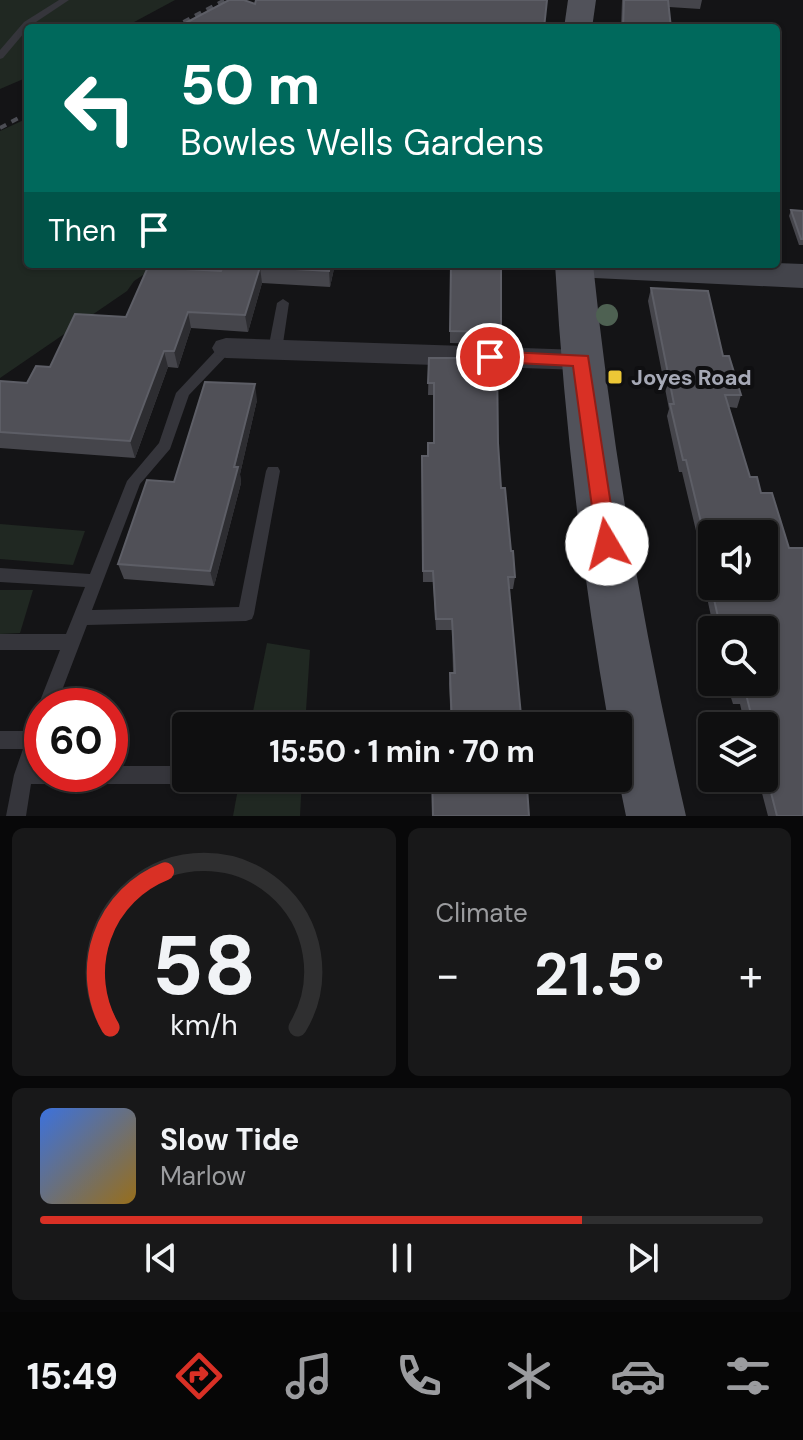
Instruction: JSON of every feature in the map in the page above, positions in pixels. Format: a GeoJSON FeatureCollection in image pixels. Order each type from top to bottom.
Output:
{"type":"FeatureCollection","features":[{"type":"Feature","properties":{"kind":"main road"},"geometry":{"type":"LineString","coordinates":[[579,24],[582,0]]}},
{"type":"Feature","properties":{"kind":"main road"},"geometry":{"type":"LineString","coordinates":[[574,268],[581,360],[611,571],[656,816]]}},
{"type":"Feature","properties":{"kind":"street"},"geometry":{"type":"LineString","coordinates":[[636,268],[803,276]]}},
{"type":"Feature","properties":{"kind":"street"},"geometry":{"type":"LineString","coordinates":[[226,348],[581,360]]}},
{"type":"Feature","properties":{"kind":"lane"},"geometry":{"type":"LineString","coordinates":[[27,24],[65,0]]}},
{"type":"Feature","properties":{"kind":"lane"},"geometry":{"type":"LineString","coordinates":[[0,56],[24,28]]}},
{"type":"Feature","properties":{"kind":"lane"},"geometry":{"type":"LineString","coordinates":[[275,350],[283,303]]}},
{"type":"Feature","properties":{"kind":"lane"},"geometry":{"type":"LineString","coordinates":[[54,688],[134,481],[165,445],[183,393],[226,348]]}},
{"type":"Feature","properties":{"kind":"lane"},"geometry":{"type":"LineString","coordinates":[[82,618],[246,614],[273,471]]}},
{"type":"Feature","properties":{"kind":"lane"},"geometry":{"type":"LineString","coordinates":[[0,575],[95,581]]}},
{"type":"Feature","properties":{"kind":"lane"},"geometry":{"type":"LineString","coordinates":[[0,642],[71,642]]}},
{"type":"Feature","properties":{"kind":"lane"},"geometry":{"type":"LineString","coordinates":[[0,740],[24,740]]}},
{"type":"Feature","properties":{"kind":"lane"},"geometry":{"type":"LineString","coordinates":[[16,816],[24,772]]}},
{"type":"Feature","properties":{"kind":"lane"},"geometry":{"type":"LineString","coordinates":[[23,775],[172,775]]}},
{"type":"Feature","properties":{"kind":"shaded area"},"geometry":{"type":"Polygon","coordinates":[[[0,0],[175,0],[130,24],[24,24],[24,79],[0,89],[0,0]]]}},
{"type":"Feature","properties":{"kind":"shaded area"},"geometry":{"type":"Polygon","coordinates":[[[24,120],[24,268],[154,268],[134,281],[127,291],[0,378],[0,131],[24,120]]]}},
{"type":"Feature","properties":{"kind":"shaded area"},"geometry":{"type":"Polygon","coordinates":[[[0,524],[85,531],[73,565],[0,559],[0,524]]]}},
{"type":"Feature","properties":{"kind":"shaded area"},"geometry":{"type":"Polygon","coordinates":[[[0,590],[33,590],[20,633],[0,634],[0,590]]]}},
{"type":"Feature","properties":{"kind":"shaded area"},"geometry":{"type":"Polygon","coordinates":[[[267,643],[310,650],[306,712],[253,712],[267,643]]]}},
{"type":"Feature","properties":{"kind":"shaded area"},"geometry":{"type":"Polygon","coordinates":[[[237,792],[301,792],[300,816],[233,816],[237,792]]]}},
{"type":"Feature","properties":{"kind":"building"},"geometry":{"type":"Polygon","coordinates":[[[229,0],[255,4],[256,0],[547,0],[544,24],[184,24],[229,0]]]}},
{"type":"Feature","properties":{"kind":"building"},"geometry":{"type":"Polygon","coordinates":[[[624,0],[668,0],[671,24],[623,24],[624,0]]]}},
{"type":"Feature","properties":{"kind":"building"},"geometry":{"type":"Polygon","coordinates":[[[791,210],[803,211],[803,239],[801,239],[791,210]]]}},
{"type":"Feature","properties":{"kind":"building"},"geometry":{"type":"Polygon","coordinates":[[[148,268],[221,271],[222,268],[260,268],[245,315],[188,312],[174,351],[164,351],[130,441],[0,432],[0,381],[27,383],[36,366],[50,367],[75,314],[126,317],[148,268]]]}},
{"type":"Feature","properties":{"kind":"building"},"geometry":{"type":"Polygon","coordinates":[[[277,268],[329,268],[329,271],[277,268]]]}},
{"type":"Feature","properties":{"kind":"building"},"geometry":{"type":"Polygon","coordinates":[[[451,268],[501,268],[501,328],[496,328],[496,332],[450,331],[451,268]]]}},
{"type":"Feature","properties":{"kind":"building"},"geometry":{"type":"Polygon","coordinates":[[[651,288],[708,291],[723,356],[729,356],[741,395],[725,395],[750,477],[757,477],[761,493],[772,493],[789,548],[803,548],[803,816],[777,816],[771,792],[778,792],[778,712],[750,712],[746,696],[778,696],[778,616],[718,616],[714,600],[778,600],[778,520],[700,520],[670,404],[674,404],[651,288]]]}},
{"type":"Feature","properties":{"kind":"building"},"geometry":{"type":"Polygon","coordinates":[[[429,358],[497,358],[501,488],[505,488],[513,551],[515,577],[508,577],[521,712],[451,712],[450,673],[455,673],[452,619],[436,619],[433,571],[423,571],[422,456],[428,456],[428,443],[434,443],[434,383],[428,383],[429,358]]]}},
{"type":"Feature","properties":{"kind":"building"},"geometry":{"type":"Polygon","coordinates":[[[205,382],[255,384],[234,467],[238,467],[210,571],[118,564],[147,480],[174,482],[205,382]]]}},
{"type":"Feature","properties":{"kind":"building"},"geometry":{"type":"Polygon","coordinates":[[[432,792],[527,792],[529,816],[433,816],[432,792]]]}},
{"type":"Feature","properties":{"kind":"railway"},"geometry":{"type":"LineString","coordinates":[[180,24],[225,0]]}},
{"type":"Feature","properties":{"kind":"railway"},"geometry":{"type":"LineString","coordinates":[[0,128],[24,115]]}},
{"type":"Feature","properties":{"kind":"place","name":"Joyes Road"},"geometry":{"type":"Point","coordinates":[615,377]}},
{"type":"Feature","properties":{"kind":"route"},"geometry":{"type":"LineString","coordinates":[[490,357],[581,360],[607,544]]}}]}
